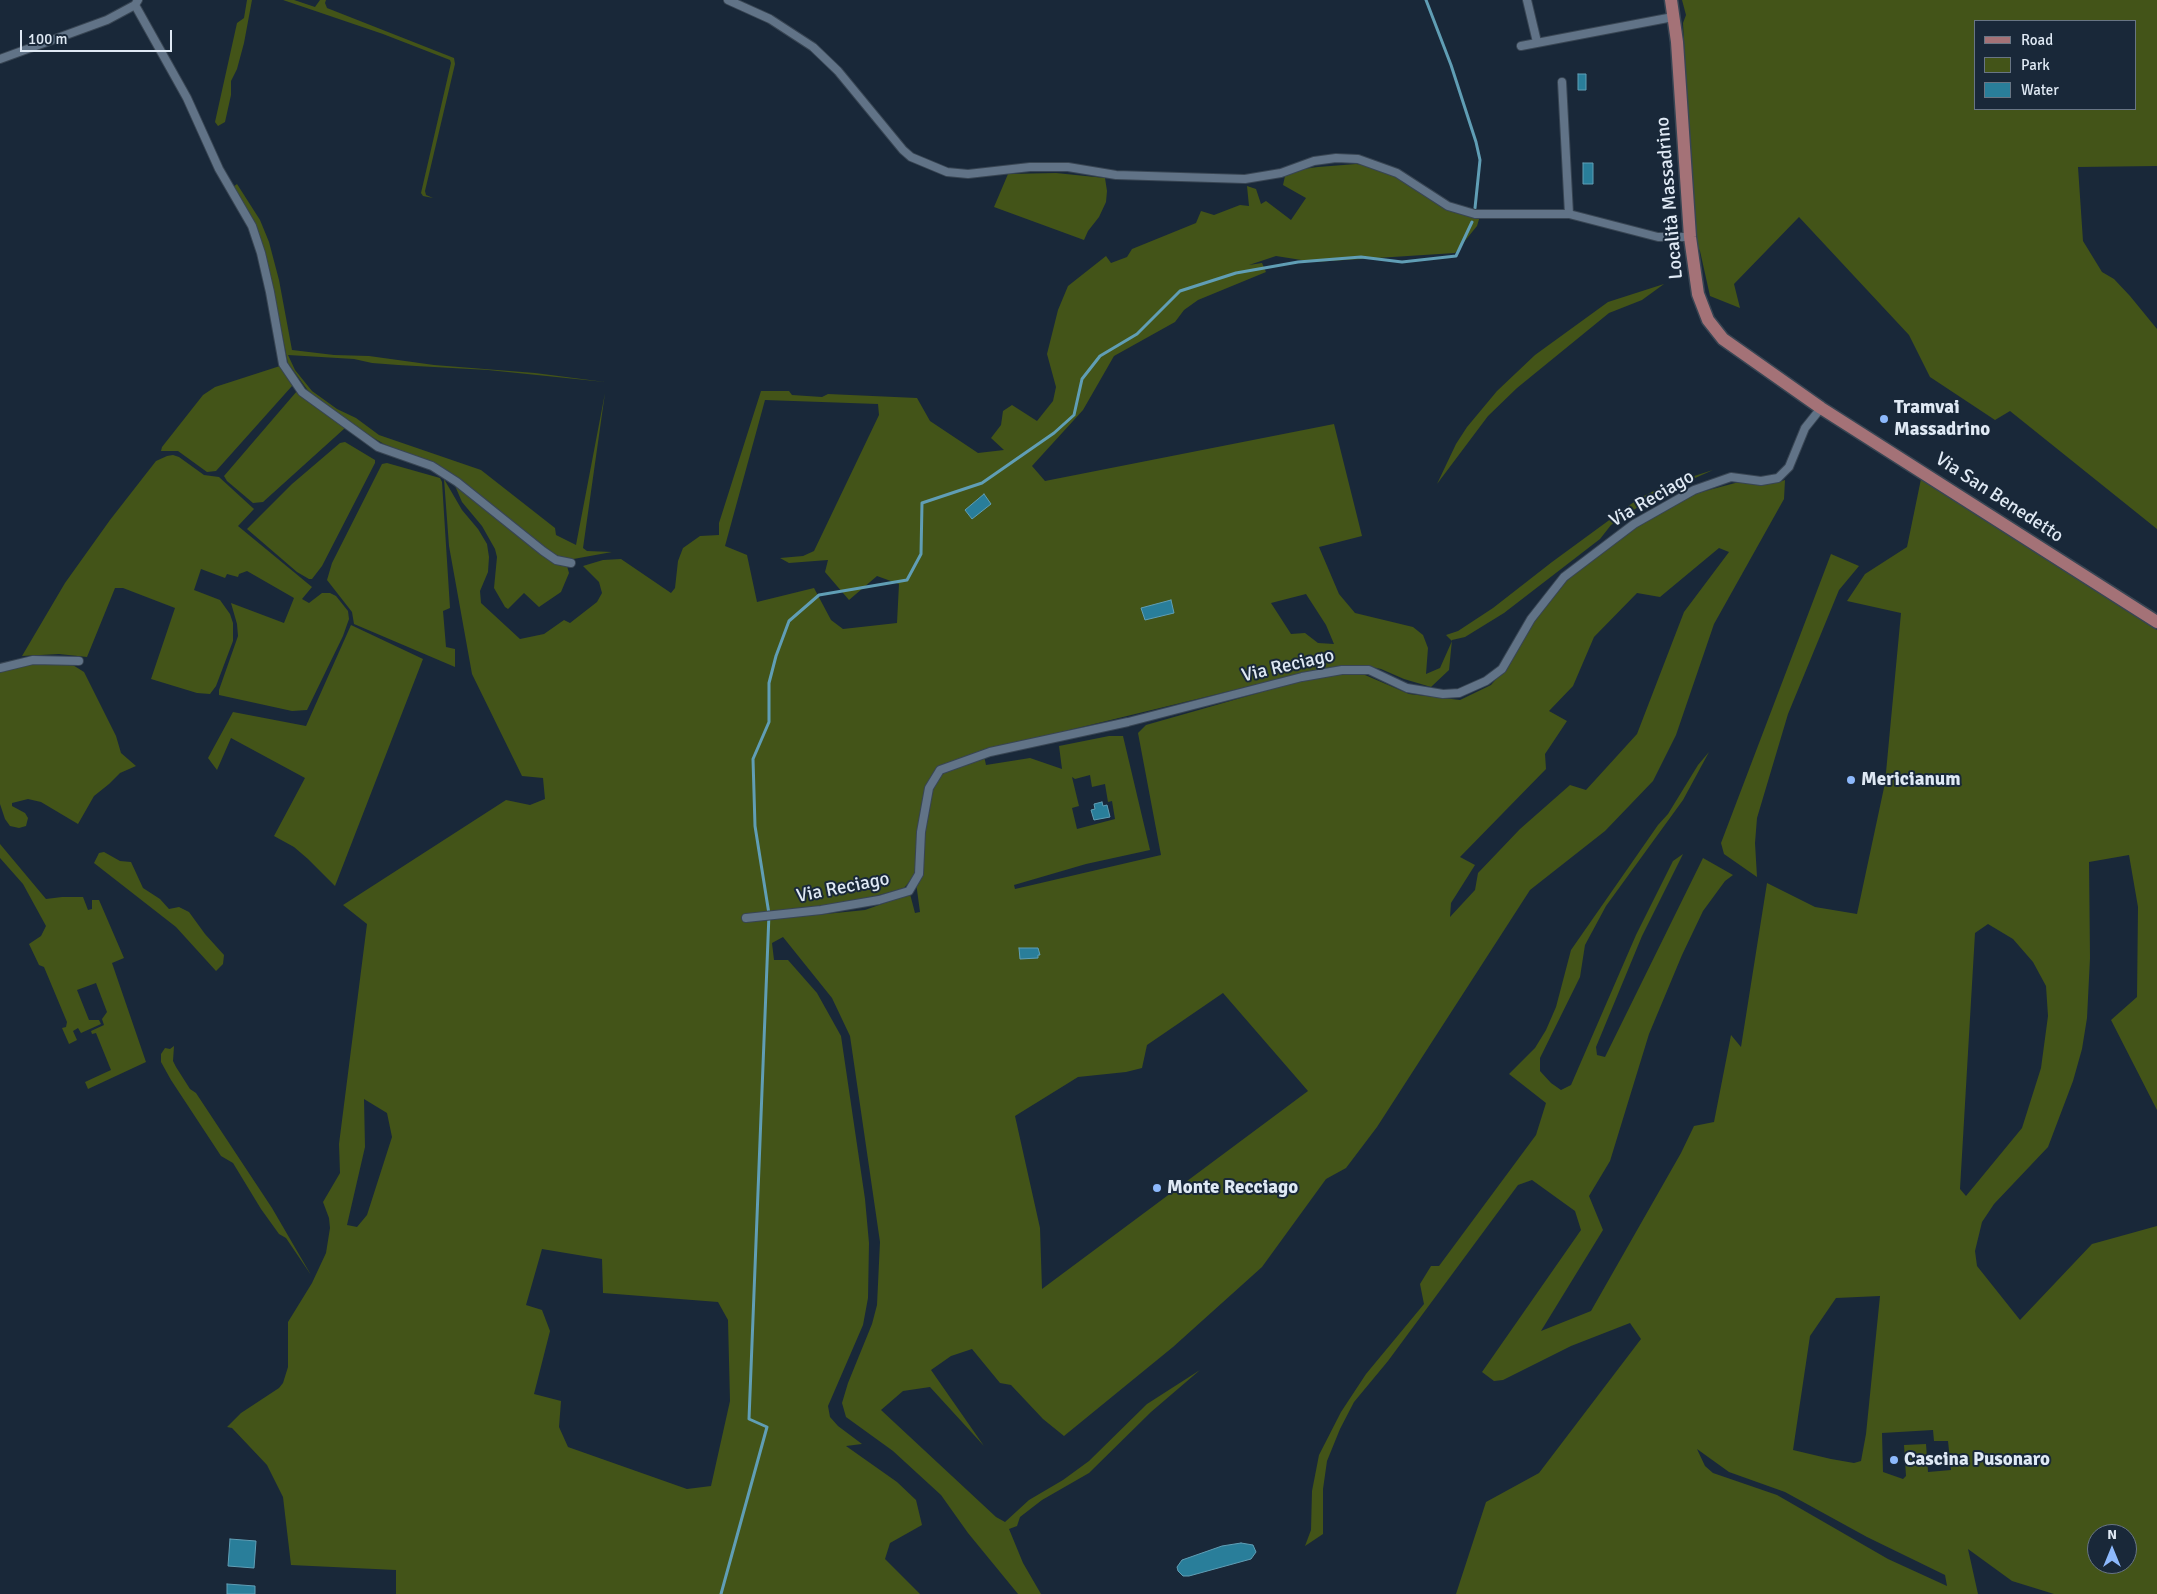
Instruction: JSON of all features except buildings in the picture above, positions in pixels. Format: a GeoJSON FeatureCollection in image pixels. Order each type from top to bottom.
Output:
{"type":"FeatureCollection","features":[{"type":"Feature","properties":{"kind":"main road","name":"Località Massadrino"},"geometry":{"type":"LineString","coordinates":[[1670,0],[1677,42],[1690,237],[1698,294],[1708,320],[1723,339],[1819,410]]}},
{"type":"Feature","properties":{"kind":"main road","name":"Via San Benedetto"},"geometry":{"type":"LineString","coordinates":[[1819,410],[2157,622]]}},
{"type":"Feature","properties":{"kind":"street"},"geometry":{"type":"LineString","coordinates":[[728,0],[770,20],[813,47],[838,71],[903,150],[911,157],[947,172],[968,174],[1030,167],[1068,167],[1116,175],[1245,179],[1281,173],[1314,161],[1336,158],[1358,159],[1397,173],[1431,197],[1461,211],[1475,214],[1569,214],[1658,237],[1690,237]]}},
{"type":"Feature","properties":{"kind":"street"},"geometry":{"type":"LineString","coordinates":[[1527,0],[1536,42]]}},
{"type":"Feature","properties":{"kind":"street"},"geometry":{"type":"LineString","coordinates":[[0,60],[107,20],[136,2],[187,98],[219,169],[252,226],[261,253],[270,292],[283,364],[302,392],[378,447],[432,466],[458,482],[543,551],[556,560],[571,563]]}},
{"type":"Feature","properties":{"kind":"street"},"geometry":{"type":"LineString","coordinates":[[1521,46],[1674,17]]}},
{"type":"Feature","properties":{"kind":"street"},"geometry":{"type":"LineString","coordinates":[[1562,82],[1569,214]]}},
{"type":"Feature","properties":{"kind":"street","name":"Via Reciago"},"geometry":{"type":"LineString","coordinates":[[746,918],[879,900],[909,891],[919,874],[921,832],[928,788],[940,770],[990,752],[1128,722],[1302,677],[1342,670],[1369,670],[1407,688],[1443,694],[1459,693],[1486,681],[1502,669],[1531,619],[1564,577],[1634,524],[1694,490],[1731,477],[1761,481],[1778,478],[1789,467],[1805,428],[1819,410]]}},
{"type":"Feature","properties":{"kind":"street"},"geometry":{"type":"LineString","coordinates":[[0,668],[33,660],[78,661]]}},
{"type":"Feature","properties":{"kind":"green space"},"geometry":{"type":"Polygon","coordinates":[[[247,0],[252,0],[244,43],[237,69],[231,81],[231,95],[225,122],[218,126],[215,122],[237,23],[244,18],[247,0]]]}},
{"type":"Feature","properties":{"kind":"green space"},"geometry":{"type":"Polygon","coordinates":[[[283,0],[294,0],[315,7],[320,0],[326,0],[327,8],[454,58],[455,64],[425,191],[426,195],[433,198],[423,196],[421,193],[451,63],[450,60],[383,34],[283,0]]]}},
{"type":"Feature","properties":{"kind":"green space"},"geometry":{"type":"Polygon","coordinates":[[[1682,0],[2157,0],[2157,166],[2078,167],[2083,241],[2102,272],[2114,279],[2157,329],[2157,529],[2010,411],[1995,420],[1930,377],[1909,335],[1799,217],[1734,284],[1740,308],[1710,296],[1700,251],[1694,239],[1683,23],[1686,15],[1682,0]]]}},
{"type":"Feature","properties":{"kind":"green space"},"geometry":{"type":"Polygon","coordinates":[[[1367,165],[1395,174],[1428,198],[1480,216],[1477,226],[1455,253],[1314,262],[1276,256],[1249,265],[1262,263],[1266,272],[1198,300],[1184,310],[1175,322],[1114,356],[1083,410],[1032,466],[1045,481],[1334,424],[1362,536],[1319,547],[1339,594],[1355,613],[1413,627],[1423,635],[1428,648],[1426,674],[1440,668],[1452,641],[1449,670],[1431,687],[1404,679],[1381,669],[1363,665],[1308,672],[983,751],[986,765],[1030,758],[1062,769],[1059,746],[1109,736],[1123,736],[1150,850],[1086,864],[1014,885],[1015,889],[1161,855],[1138,733],[1146,725],[1304,680],[1343,672],[1365,675],[1409,694],[1460,700],[1491,685],[1504,670],[1534,620],[1569,577],[1635,527],[1690,495],[1739,482],[1776,483],[1785,480],[1784,499],[1714,624],[1676,735],[1653,781],[1605,831],[1530,890],[1377,1127],[1346,1168],[1326,1179],[1262,1267],[1173,1347],[1064,1436],[1043,1419],[1011,1385],[1000,1383],[972,1349],[951,1356],[931,1370],[984,1446],[930,1387],[903,1391],[881,1410],[996,1517],[1005,1522],[1029,1500],[1063,1480],[1089,1461],[1147,1404],[1200,1370],[1151,1412],[1089,1473],[1042,1500],[1020,1517],[1017,1526],[1009,1529],[1023,1563],[1041,1594],[1018,1594],[968,1533],[941,1495],[893,1451],[846,1417],[842,1403],[872,1324],[877,1305],[880,1242],[850,1036],[832,998],[783,937],[772,943],[774,960],[788,960],[817,993],[841,1036],[865,1199],[869,1243],[868,1298],[863,1325],[828,1406],[830,1417],[838,1426],[862,1444],[846,1446],[897,1482],[916,1500],[922,1525],[890,1543],[885,1559],[920,1594],[396,1594],[396,1570],[291,1565],[283,1497],[267,1465],[232,1428],[227,1427],[241,1413],[279,1388],[283,1383],[288,1367],[288,1322],[312,1283],[326,1253],[330,1228],[329,1218],[323,1202],[340,1173],[339,1144],[367,924],[343,905],[506,800],[530,805],[545,799],[543,778],[522,776],[472,674],[449,546],[444,479],[462,510],[478,529],[487,544],[489,557],[488,572],[480,591],[481,603],[520,639],[544,634],[564,620],[570,623],[597,602],[602,593],[599,582],[583,566],[603,560],[621,559],[671,593],[675,588],[678,561],[683,548],[700,536],[719,535],[719,523],[761,391],[789,391],[792,395],[822,397],[828,394],[917,398],[930,421],[978,453],[1004,450],[991,438],[1001,425],[1003,411],[1012,405],[1037,421],[1053,401],[1056,387],[1047,354],[1058,310],[1068,286],[1106,256],[1111,263],[1127,257],[1132,249],[1196,223],[1201,211],[1214,215],[1240,205],[1249,206],[1247,186],[1256,189],[1261,204],[1266,201],[1291,220],[1306,198],[1283,185],[1285,176],[1303,169],[1367,165]],[[765,400],[725,546],[747,555],[757,602],[814,588],[831,620],[843,629],[897,623],[899,584],[877,576],[849,600],[825,572],[828,560],[789,563],[780,558],[803,556],[814,551],[879,415],[878,404],[765,400]],[[1719,548],[1660,597],[1637,593],[1594,637],[1573,686],[1549,711],[1567,721],[1545,754],[1546,769],[1460,857],[1475,865],[1451,903],[1450,917],[1475,890],[1478,873],[1520,829],[1570,785],[1586,790],[1637,734],[1684,612],[1729,552],[1719,548]],[[1306,594],[1271,603],[1291,634],[1305,633],[1318,643],[1334,644],[1326,625],[1306,594]],[[1090,775],[1075,779],[1072,777],[1079,806],[1072,808],[1077,829],[1115,819],[1112,801],[1108,802],[1105,784],[1092,787],[1090,775]],[[915,875],[904,888],[844,905],[799,910],[796,917],[865,910],[910,894],[915,913],[920,912],[915,875]],[[1223,993],[1147,1045],[1142,1068],[1126,1072],[1078,1077],[1015,1116],[1040,1228],[1042,1289],[1308,1091],[1223,993]],[[364,1099],[365,1147],[347,1225],[357,1227],[367,1215],[392,1137],[387,1113],[364,1099]],[[542,1249],[526,1305],[542,1310],[550,1331],[534,1394],[561,1401],[559,1427],[568,1447],[687,1489],[711,1486],[730,1401],[728,1320],[718,1302],[603,1293],[602,1259],[542,1249]]]}},
{"type":"Feature","properties":{"kind":"green space"},"geometry":{"type":"Polygon","coordinates":[[[1056,173],[1105,178],[1106,202],[1084,240],[994,207],[1008,174],[1056,173]]]}},
{"type":"Feature","properties":{"kind":"green space"},"geometry":{"type":"Polygon","coordinates":[[[237,184],[260,220],[269,242],[279,280],[292,350],[334,355],[369,356],[434,365],[535,373],[605,382],[488,370],[398,365],[372,363],[354,359],[288,355],[295,370],[312,391],[337,409],[356,418],[379,435],[481,470],[555,528],[556,535],[576,545],[605,393],[583,548],[587,551],[612,552],[568,560],[552,555],[456,477],[384,444],[346,422],[309,392],[288,363],[268,265],[233,187],[237,184]]]}},
{"type":"Feature","properties":{"kind":"green space"},"geometry":{"type":"Polygon","coordinates":[[[1664,284],[1642,300],[1609,313],[1517,388],[1488,416],[1437,484],[1456,444],[1467,427],[1497,391],[1535,355],[1608,302],[1664,284]]]}},
{"type":"Feature","properties":{"kind":"green space"},"geometry":{"type":"Polygon","coordinates":[[[280,366],[292,382],[292,386],[216,471],[207,472],[178,451],[161,451],[162,447],[203,395],[215,387],[280,366]]]}},
{"type":"Feature","properties":{"kind":"green space"},"geometry":{"type":"Polygon","coordinates":[[[297,391],[345,428],[263,502],[253,503],[227,481],[224,476],[297,391]]]}},
{"type":"Feature","properties":{"kind":"green space"},"geometry":{"type":"Polygon","coordinates":[[[345,442],[375,460],[375,463],[322,566],[312,579],[309,579],[297,572],[247,529],[292,484],[340,443],[345,442]]]}},
{"type":"Feature","properties":{"kind":"green space"},"geometry":{"type":"Polygon","coordinates":[[[173,455],[179,457],[204,475],[219,477],[254,509],[238,526],[312,587],[302,599],[309,603],[322,593],[330,593],[336,596],[348,611],[349,619],[343,636],[307,710],[292,711],[219,695],[219,690],[238,636],[237,624],[231,603],[284,623],[294,598],[247,571],[239,574],[238,577],[227,574],[225,578],[201,569],[194,590],[220,600],[230,614],[233,623],[233,641],[216,686],[210,694],[197,693],[151,679],[175,608],[123,588],[115,588],[87,657],[59,654],[22,656],[65,583],[110,520],[156,461],[173,455]]]}},
{"type":"Feature","properties":{"kind":"green space"},"geometry":{"type":"Polygon","coordinates":[[[387,463],[440,478],[442,482],[450,608],[443,611],[446,647],[455,649],[455,667],[354,624],[352,612],[327,580],[332,563],[382,464],[387,463]]]}},
{"type":"Feature","properties":{"kind":"green space"},"geometry":{"type":"Polygon","coordinates":[[[1713,470],[1655,496],[1611,525],[1600,539],[1504,613],[1465,637],[1452,640],[1446,635],[1458,631],[1493,608],[1638,499],[1666,485],[1713,470]]]}},
{"type":"Feature","properties":{"kind":"green space"},"geometry":{"type":"Polygon","coordinates":[[[1921,479],[2157,630],[2157,1110],[2111,1020],[2137,997],[2138,907],[2129,855],[2089,862],[2090,958],[2087,1018],[2082,1049],[2073,1081],[2048,1147],[1994,1204],[1982,1222],[1975,1251],[1977,1266],[2020,1320],[2092,1244],[2157,1226],[2157,1594],[2054,1594],[2012,1581],[1968,1549],[1978,1594],[1456,1594],[1486,1502],[1539,1473],[1641,1339],[1630,1323],[1571,1346],[1503,1380],[1494,1381],[1482,1372],[1581,1230],[1575,1211],[1532,1180],[1518,1185],[1388,1361],[1354,1402],[1327,1461],[1323,1489],[1323,1534],[1305,1546],[1311,1530],[1312,1491],[1319,1455],[1341,1412],[1366,1374],[1424,1304],[1420,1284],[1431,1266],[1439,1266],[1536,1135],[1546,1103],[1509,1074],[1535,1048],[1546,1030],[1556,1007],[1571,950],[1658,825],[1668,814],[1698,765],[1709,752],[1683,800],[1606,906],[1585,945],[1580,977],[1540,1058],[1540,1071],[1551,1083],[1561,1090],[1571,1085],[1636,935],[1673,861],[1683,854],[1642,936],[1596,1047],[1597,1055],[1605,1057],[1703,858],[1733,875],[1725,881],[1703,911],[1682,955],[1649,1034],[1610,1161],[1589,1196],[1603,1230],[1541,1331],[1591,1311],[1681,1153],[1694,1126],[1714,1122],[1731,1035],[1741,1047],[1767,883],[1815,907],[1857,914],[1885,783],[1901,613],[1847,601],[1865,574],[1907,547],[1921,479]],[[1988,924],[1975,933],[1960,1189],[1966,1196],[2022,1128],[2041,1068],[2048,1016],[2046,986],[2033,962],[2013,939],[1988,924]],[[1880,1296],[1836,1298],[1810,1336],[1793,1450],[1854,1463],[1861,1461],[1866,1434],[1880,1296]],[[1933,1430],[1882,1433],[1883,1472],[1903,1479],[1906,1476],[1904,1445],[1926,1444],[1928,1472],[1951,1470],[1948,1441],[1934,1441],[1933,1430]],[[1697,1449],[1705,1466],[1713,1473],[1777,1495],[1888,1559],[1947,1586],[1945,1575],[1867,1537],[1785,1492],[1729,1472],[1697,1449]]]}},
{"type":"Feature","properties":{"kind":"green space"},"geometry":{"type":"Polygon","coordinates":[[[453,481],[545,557],[552,562],[567,566],[569,573],[561,592],[539,607],[524,593],[508,609],[505,607],[494,588],[497,557],[495,549],[482,526],[462,502],[453,481]]]}},
{"type":"Feature","properties":{"kind":"green space"},"geometry":{"type":"Polygon","coordinates":[[[1831,554],[1859,566],[1839,590],[1788,714],[1757,818],[1755,843],[1757,877],[1724,854],[1721,843],[1831,554]]]}},
{"type":"Feature","properties":{"kind":"green space"},"geometry":{"type":"Polygon","coordinates":[[[351,625],[423,659],[335,886],[294,847],[274,836],[305,778],[231,738],[217,770],[208,758],[233,712],[306,726],[351,625]]]}},
{"type":"Feature","properties":{"kind":"green space"},"geometry":{"type":"Polygon","coordinates":[[[68,662],[84,672],[116,736],[121,753],[136,766],[120,773],[94,796],[78,824],[41,802],[28,799],[12,803],[12,806],[25,813],[28,818],[26,826],[19,828],[10,826],[5,819],[0,804],[0,670],[24,663],[68,662]]]}},
{"type":"Feature","properties":{"kind":"green space"},"geometry":{"type":"Polygon","coordinates":[[[0,844],[46,899],[83,897],[88,910],[92,909],[92,900],[99,900],[124,958],[112,963],[146,1062],[88,1089],[85,1082],[111,1070],[96,1033],[92,1034],[91,1031],[104,1025],[102,1019],[107,1012],[96,983],[77,990],[89,1020],[99,1020],[101,1024],[81,1033],[78,1028],[73,1031],[77,1040],[69,1044],[62,1028],[66,1027],[67,1022],[44,967],[39,965],[29,944],[41,936],[46,926],[23,884],[0,858],[0,844]]]}},
{"type":"Feature","properties":{"kind":"green space"},"geometry":{"type":"Polygon","coordinates":[[[104,852],[120,861],[131,862],[143,888],[160,899],[169,909],[179,907],[189,912],[224,955],[223,964],[216,971],[176,927],[94,863],[99,853],[104,852]]]}},
{"type":"Feature","properties":{"kind":"green space"},"geometry":{"type":"Polygon","coordinates":[[[174,1046],[173,1061],[176,1067],[190,1089],[196,1093],[272,1208],[311,1275],[286,1238],[279,1234],[261,1209],[233,1163],[221,1156],[171,1080],[161,1062],[161,1054],[165,1048],[170,1049],[174,1046]]]}},
{"type":"Feature","properties":{"kind":"water"},"geometry":{"type":"Polygon","coordinates":[[[1578,74],[1586,74],[1586,90],[1578,90],[1578,74]]]}},
{"type":"Feature","properties":{"kind":"water"},"geometry":{"type":"Polygon","coordinates":[[[1583,163],[1593,163],[1593,184],[1583,184],[1583,163]]]}},
{"type":"Feature","properties":{"kind":"water"},"geometry":{"type":"Polygon","coordinates":[[[984,494],[991,504],[972,519],[965,510],[984,494]]]}},
{"type":"Feature","properties":{"kind":"water"},"geometry":{"type":"Polygon","coordinates":[[[1171,600],[1174,613],[1145,620],[1141,608],[1171,600]]]}},
{"type":"Feature","properties":{"kind":"water"},"geometry":{"type":"Polygon","coordinates":[[[1102,802],[1103,806],[1107,805],[1110,817],[1094,820],[1091,810],[1095,809],[1094,804],[1102,802]]]}},
{"type":"Feature","properties":{"kind":"water"},"geometry":{"type":"Polygon","coordinates":[[[1019,948],[1038,948],[1040,955],[1038,955],[1038,958],[1020,959],[1019,948]]]}},
{"type":"Feature","properties":{"kind":"water"},"geometry":{"type":"Polygon","coordinates":[[[230,1539],[256,1541],[254,1568],[228,1566],[230,1539]]]}},
{"type":"Feature","properties":{"kind":"water"},"geometry":{"type":"Polygon","coordinates":[[[1241,1543],[1253,1545],[1256,1552],[1251,1559],[1189,1576],[1183,1576],[1178,1571],[1177,1567],[1182,1560],[1222,1546],[1241,1543]]]}},
{"type":"Feature","properties":{"kind":"water"},"geometry":{"type":"Polygon","coordinates":[[[227,1584],[255,1586],[255,1594],[227,1594],[227,1584]]]}},
{"type":"Feature","properties":{"kind":"waterway"},"geometry":{"type":"LineString","coordinates":[[1426,0],[1451,65],[1476,142],[1480,160],[1475,208]]}},
{"type":"Feature","properties":{"kind":"waterway"},"geometry":{"type":"LineString","coordinates":[[721,1594],[767,1427],[749,1419],[769,914],[755,826],[753,759],[769,722],[769,683],[776,656],[789,621],[819,595],[907,580],[921,554],[922,503],[982,483],[1054,433],[1074,415],[1082,379],[1100,356],[1137,334],[1180,291],[1236,273],[1298,262],[1361,257],[1402,262],[1456,256],[1472,222]]}},
{"type":"Feature","properties":{"kind":"place","name":"Tramvai Massadrino"},"geometry":{"type":"Point","coordinates":[1884,419]}},
{"type":"Feature","properties":{"kind":"place","name":"Mericianum"},"geometry":{"type":"Point","coordinates":[1851,780]}},
{"type":"Feature","properties":{"kind":"place","name":"Monte Recciago"},"geometry":{"type":"Point","coordinates":[1157,1188]}},
{"type":"Feature","properties":{"kind":"place","name":"Cascina Pusonaro"},"geometry":{"type":"Point","coordinates":[1894,1460]}}]}
